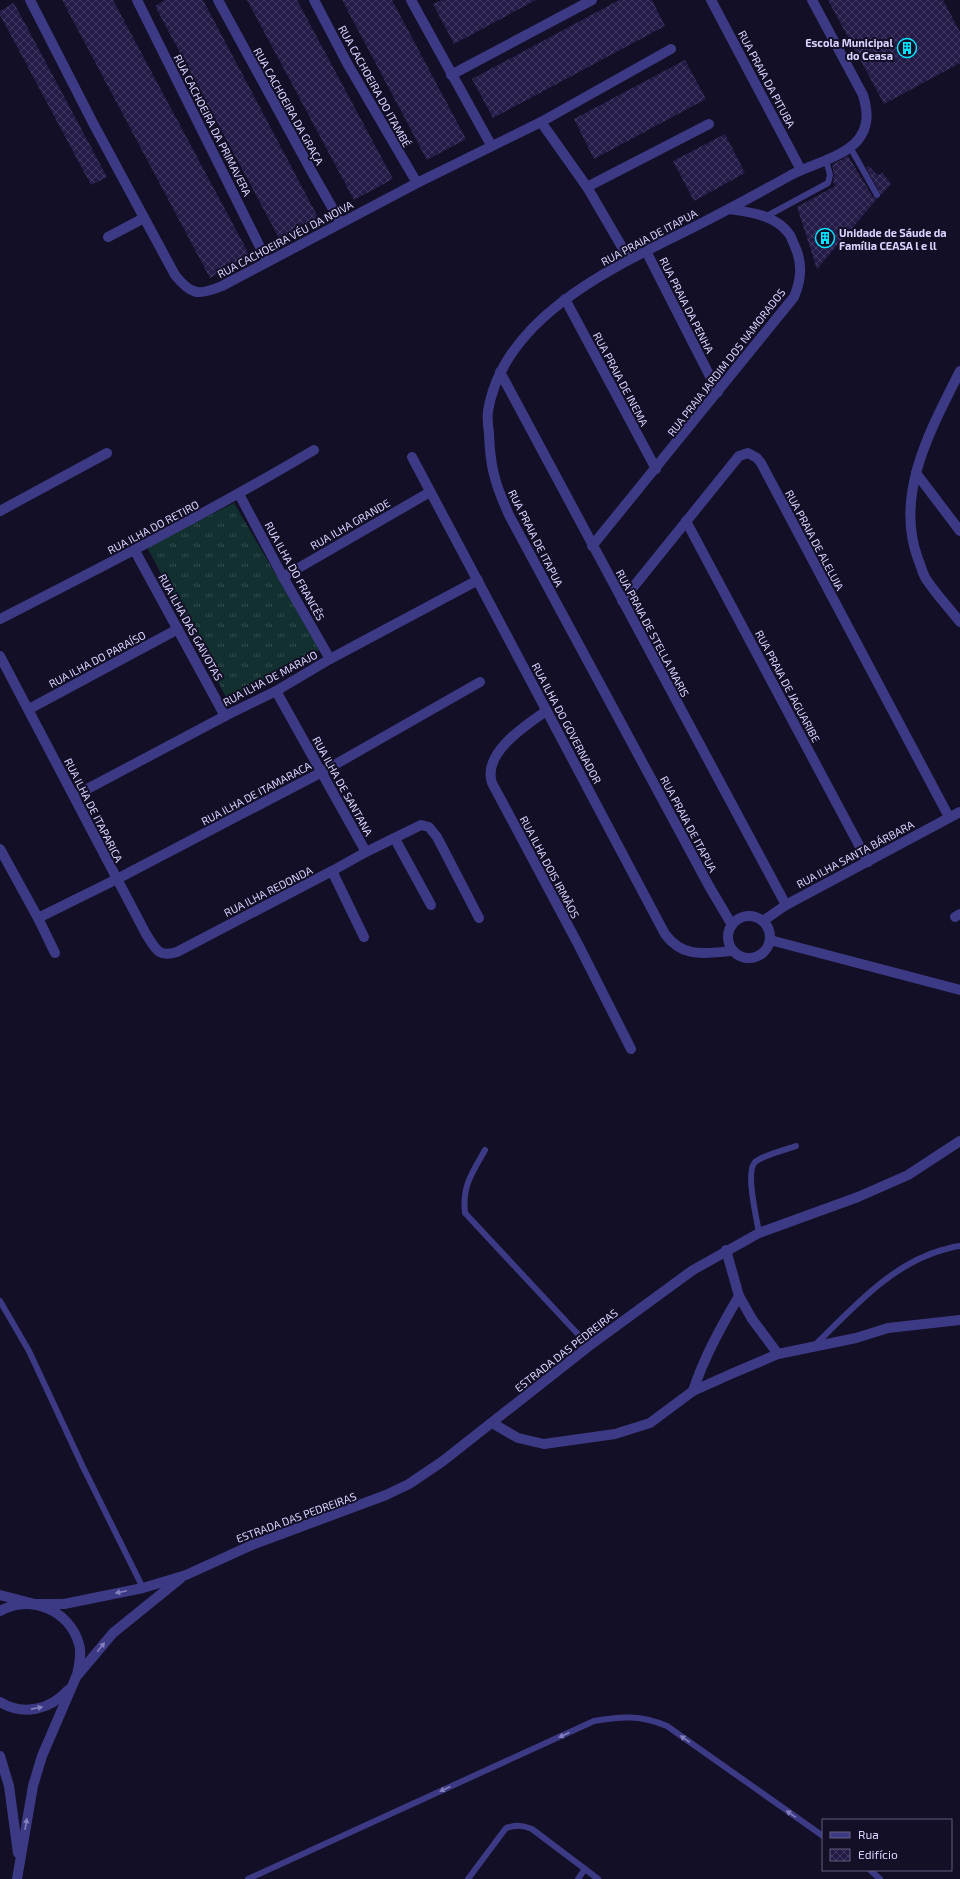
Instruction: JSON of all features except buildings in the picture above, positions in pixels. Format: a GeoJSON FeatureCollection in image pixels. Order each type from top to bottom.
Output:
{"type":"FeatureCollection","features":[{"type":"Feature","properties":{"kind":"street","name":"RUA CACHOEIRA VÉU DA NOIVA"},"geometry":{"type":"LineString","coordinates":[[30,0],[175,276],[185,288],[194,292],[212,290],[416,183],[491,145],[541,122],[671,49]]}},
{"type":"Feature","properties":{"kind":"street","name":"RUA CACHOEIRA DA PRIMAVERA"},"geometry":{"type":"LineString","coordinates":[[137,0],[267,261]]}},
{"type":"Feature","properties":{"kind":"street","name":"RUA CACHOEIRA DA GRAÇA"},"geometry":{"type":"LineString","coordinates":[[218,0],[341,223]]}},
{"type":"Feature","properties":{"kind":"street","name":"RUA CACHOEIRA DO ITAMBÉ"},"geometry":{"type":"LineString","coordinates":[[314,0],[416,183]]}},
{"type":"Feature","properties":{"kind":"street"},"geometry":{"type":"LineString","coordinates":[[412,0],[451,75],[491,145]]}},
{"type":"Feature","properties":{"kind":"street"},"geometry":{"type":"LineString","coordinates":[[451,75],[592,0]]}},
{"type":"Feature","properties":{"kind":"street","name":"RUA PRAIA DA PITUBA"},"geometry":{"type":"LineString","coordinates":[[711,0],[801,170]]}},
{"type":"Feature","properties":{"kind":"street","name":"RUA PRAIA DE ITAPUA"},"geometry":{"type":"LineString","coordinates":[[732,925],[709,886],[508,515],[495,483],[489,450],[488,412],[500,372],[520,341],[543,317],[565,299],[629,259],[729,209],[801,170],[850,148],[861,134],[866,122],[866,107],[863,95],[812,0]]}},
{"type":"Feature","properties":{"kind":"street"},"geometry":{"type":"LineString","coordinates":[[541,122],[587,187],[629,259]]}},
{"type":"Feature","properties":{"kind":"street"},"geometry":{"type":"LineString","coordinates":[[587,187],[709,124]]}},
{"type":"Feature","properties":{"kind":"street","name":"RUA PRAIA JARDIM DOS NAMORADOS"},"geometry":{"type":"LineString","coordinates":[[592,546],[794,297],[799,286],[801,276],[800,260],[790,235],[773,220],[754,213],[729,209]]}},
{"type":"Feature","properties":{"kind":"street"},"geometry":{"type":"LineString","coordinates":[[108,237],[144,218]]}},
{"type":"Feature","properties":{"kind":"street","name":"RUA PRAIA DA PENHA"},"geometry":{"type":"LineString","coordinates":[[646,251],[718,392]]}},
{"type":"Feature","properties":{"kind":"street","name":"RUA PRAIA DE INEMA"},"geometry":{"type":"LineString","coordinates":[[565,299],[656,469]]}},
{"type":"Feature","properties":{"kind":"street"},"geometry":{"type":"LineString","coordinates":[[960,371],[937,416],[925,446],[916,473],[910,503],[910,524],[914,547],[925,578],[960,622]]}},
{"type":"Feature","properties":{"kind":"street","name":"RUA PRAIA DE STELLA MARIS"},"geometry":{"type":"LineString","coordinates":[[500,372],[592,546],[786,905]]}},
{"type":"Feature","properties":{"kind":"street","name":"RUA ILHA DO RETIRO"},"geometry":{"type":"LineString","coordinates":[[0,619],[135,551],[239,494],[314,450]]}},
{"type":"Feature","properties":{"kind":"street"},"geometry":{"type":"LineString","coordinates":[[0,511],[107,453]]}},
{"type":"Feature","properties":{"kind":"street","name":"RUA PRAIA DE ALELUIA"},"geometry":{"type":"LineString","coordinates":[[622,601],[739,456],[748,453],[757,458],[949,816]]}},
{"type":"Feature","properties":{"kind":"street","name":"RUA ILHA DO GOVERNADOR"},"geometry":{"type":"LineString","coordinates":[[412,457],[546,711],[670,941],[676,947],[695,953],[733,951]]}},
{"type":"Feature","properties":{"kind":"street"},"geometry":{"type":"LineString","coordinates":[[916,473],[960,532]]}},
{"type":"Feature","properties":{"kind":"street","name":"RUA ILHA GRANDE"},"geometry":{"type":"LineString","coordinates":[[283,577],[430,492]]}},
{"type":"Feature","properties":{"kind":"street","name":"RUA ILHA DO FRANCÊS"},"geometry":{"type":"LineString","coordinates":[[239,494],[283,577],[330,659]]}},
{"type":"Feature","properties":{"kind":"street","name":"RUA PRAIA DE JAGUARIBE"},"geometry":{"type":"LineString","coordinates":[[686,521],[868,862]]}},
{"type":"Feature","properties":{"kind":"street","name":"RUA ILHA DAS GAIVOTAS"},"geometry":{"type":"LineString","coordinates":[[135,551],[225,716]]}},
{"type":"Feature","properties":{"kind":"street","name":"RUA ILHA DE MARAJO"},"geometry":{"type":"LineString","coordinates":[[74,796],[225,716],[276,691],[330,659],[478,580]]}},
{"type":"Feature","properties":{"kind":"street","name":"RUA ILHA DO PARAÍSO"},"geometry":{"type":"LineString","coordinates":[[29,709],[178,629]]}},
{"type":"Feature","properties":{"kind":"street","name":"RUA ILHA DE ITAPARICA"},"geometry":{"type":"LineString","coordinates":[[0,657],[29,709],[117,880],[154,948],[164,954],[173,953],[181,949]]}},
{"type":"Feature","properties":{"kind":"street","name":"RUA ILHA DE ITAMARACA"},"geometry":{"type":"LineString","coordinates":[[38,918],[117,880],[322,772],[480,682]]}},
{"type":"Feature","properties":{"kind":"street","name":"RUA ILHA DE SANTANA"},"geometry":{"type":"LineString","coordinates":[[276,691],[366,852],[421,825],[429,827],[479,918]]}},
{"type":"Feature","properties":{"kind":"street","name":"RUA ILHA DOIS IRMÃOS"},"geometry":{"type":"LineString","coordinates":[[546,711],[520,729],[506,742],[491,766],[489,775],[579,946],[631,1049]]}},
{"type":"Feature","properties":{"kind":"street","name":"RUA ILHA SANTA BÁRBARA"},"geometry":{"type":"LineString","coordinates":[[763,921],[786,905],[868,862],[949,816],[960,812]]}},
{"type":"Feature","properties":{"kind":"street"},"geometry":{"type":"LineString","coordinates":[[395,839],[431,905]]}},
{"type":"Feature","properties":{"kind":"street"},"geometry":{"type":"LineString","coordinates":[[0,849],[38,918],[55,953]]}},
{"type":"Feature","properties":{"kind":"street","name":"RUA ILHA REDONDA"},"geometry":{"type":"LineString","coordinates":[[181,949],[366,852]]}},
{"type":"Feature","properties":{"kind":"street"},"geometry":{"type":"LineString","coordinates":[[332,871],[364,937]]}},
{"type":"Feature","properties":{"kind":"street"},"geometry":{"type":"LineString","coordinates":[[750,916],[763,921],[768,927],[770,940],[768,947],[758,957],[744,958],[733,951],[728,938],[732,925],[743,917],[750,916]]}},
{"type":"Feature","properties":{"kind":"street"},"geometry":{"type":"LineString","coordinates":[[770,940],[960,990]]}},
{"type":"Feature","properties":{"kind":"street","name":"ESTRADA DAS PEDREIRAS"},"geometry":{"type":"LineString","coordinates":[[35,1604],[64,1604],[143,1588],[186,1575],[252,1545],[386,1496],[409,1484],[443,1461],[589,1346],[693,1270],[726,1250],[759,1233],[858,1197],[908,1175],[960,1141]]}},
{"type":"Feature","properties":{"kind":"street"},"geometry":{"type":"LineString","coordinates":[[726,1250],[740,1296],[752,1319],[778,1354]]}},
{"type":"Feature","properties":{"kind":"street"},"geometry":{"type":"LineString","coordinates":[[694,1391],[702,1365],[724,1321],[740,1296]]}},
{"type":"Feature","properties":{"kind":"street"},"geometry":{"type":"LineString","coordinates":[[492,1423],[518,1438],[544,1444],[615,1434],[650,1423],[694,1391],[778,1354],[856,1338],[888,1328],[960,1320]]}},
{"type":"Feature","properties":{"kind":"street","name":"ESTRADA DAS PEDREIRAS"},"geometry":{"type":"LineString","coordinates":[[76,1677],[113,1633],[186,1575]]}},
{"type":"Feature","properties":{"kind":"street"},"geometry":{"type":"LineString","coordinates":[[0,1595],[50,1609],[59,1615],[73,1630],[79,1645],[80,1656],[76,1677],[42,1756],[32,1786],[17,1879]]}},
{"type":"Feature","properties":{"kind":"street"},"geometry":{"type":"LineString","coordinates":[[0,1611],[17,1604],[35,1604]]}},
{"type":"Feature","properties":{"kind":"street"},"geometry":{"type":"LineString","coordinates":[[0,1702],[8,1706],[24,1710],[40,1709],[59,1699],[68,1691],[76,1677]]}},
{"type":"Feature","properties":{"kind":"street"},"geometry":{"type":"LineString","coordinates":[[0,1756],[9,1786],[19,1863]]}},
{"type":"Feature","properties":{"kind":"lane"},"geometry":{"type":"LineString","coordinates":[[850,148],[877,194]]}},
{"type":"Feature","properties":{"kind":"lane"},"geometry":{"type":"LineString","coordinates":[[765,217],[828,183],[830,175],[826,160]]}},
{"type":"Feature","properties":{"kind":"lane"},"geometry":{"type":"LineString","coordinates":[[759,1233],[751,1181],[754,1163],[759,1159],[796,1146]]}},
{"type":"Feature","properties":{"kind":"lane"},"geometry":{"type":"LineString","coordinates":[[485,1150],[467,1183],[464,1198],[466,1213],[589,1346]]}},
{"type":"Feature","properties":{"kind":"lane"},"geometry":{"type":"LineString","coordinates":[[813,1347],[864,1296],[896,1272],[925,1255],[960,1246]]}},
{"type":"Feature","properties":{"kind":"lane"},"geometry":{"type":"LineString","coordinates":[[0,1301],[29,1351],[143,1588]]}},
{"type":"Feature","properties":{"kind":"lane"},"geometry":{"type":"LineString","coordinates":[[248,1879],[594,1721],[618,1717],[652,1720],[667,1726],[822,1835]]}},
{"type":"Feature","properties":{"kind":"lane"},"geometry":{"type":"LineString","coordinates":[[468,1879],[506,1828],[515,1825],[532,1829],[598,1879]]}},
{"type":"Feature","properties":{"kind":"lane"},"geometry":{"type":"LineString","coordinates":[[578,1879],[585,1869]]}},
{"type":"Feature","properties":{"kind":"lane"},"geometry":{"type":"LineString","coordinates":[[871,1871],[880,1879]]}},
{"type":"Feature","properties":{"kind":"green space"},"geometry":{"type":"Polygon","coordinates":[[[234,503],[320,650],[227,699],[147,547],[234,503]]]}},
{"type":"Feature","properties":{"kind":"place","name":"Escola Municipal do Ceasa"},"geometry":{"type":"Point","coordinates":[907,48]}},
{"type":"Feature","properties":{"kind":"place","name":"Unidade de Sáude da Família CEASA l e ll"},"geometry":{"type":"Point","coordinates":[825,238]}}]}
